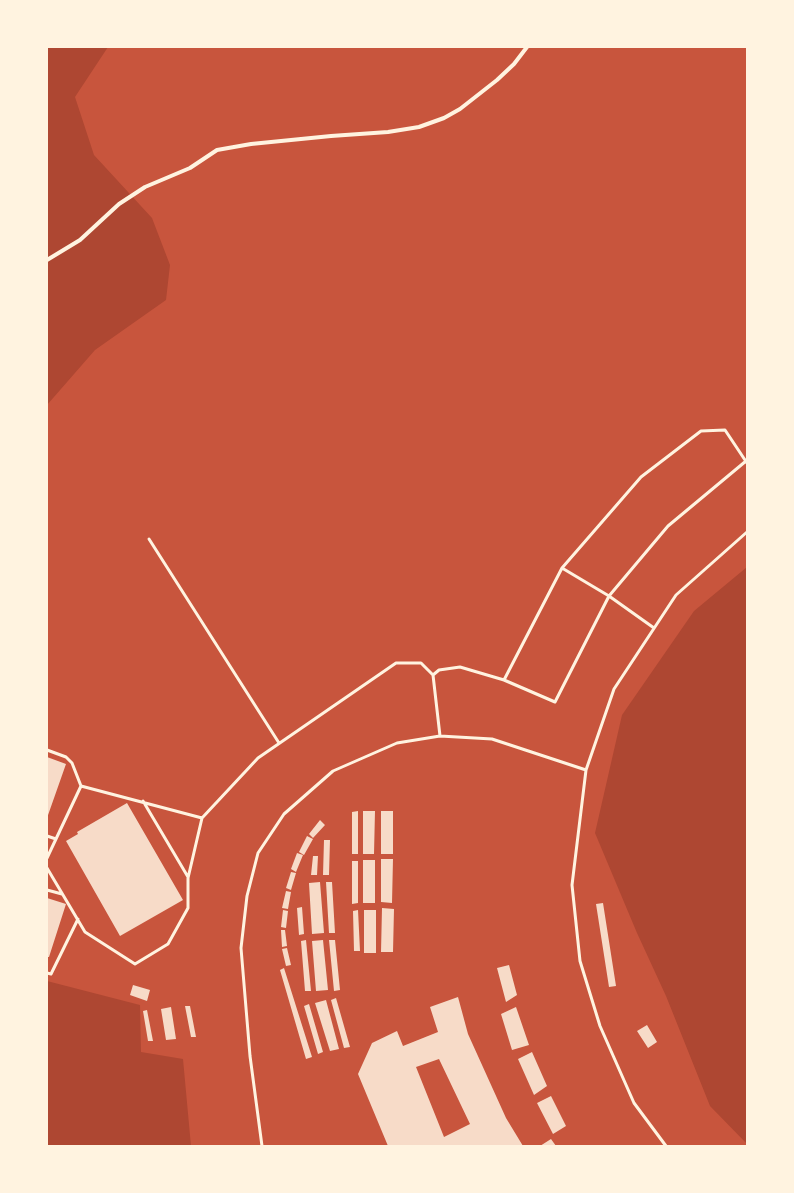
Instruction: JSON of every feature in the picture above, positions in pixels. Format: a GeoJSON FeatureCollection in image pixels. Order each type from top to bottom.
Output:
{"type":"FeatureCollection","features":[{"type":"Feature","properties":{"kind":"street"},"geometry":{"type":"LineString","coordinates":[[47,260],[80,240],[118,204],[145,187],[190,168],[217,150],[251,144],[388,132],[419,127],[444,118],[460,109],[498,80],[514,64],[527,47]]}},
{"type":"Feature","properties":{"kind":"lane"},"geometry":{"type":"LineString","coordinates":[[433,675],[439,670],[460,667],[504,680],[555,702],[609,596],[668,526],[746,462],[725,430],[701,431],[641,478],[562,568],[504,680]]}},
{"type":"Feature","properties":{"kind":"lane"},"geometry":{"type":"LineString","coordinates":[[666,1146],[634,1103],[600,1026],[580,961],[572,885],[586,770],[614,689],[676,595],[747,532]]}},
{"type":"Feature","properties":{"kind":"lane"},"geometry":{"type":"LineString","coordinates":[[149,539],[279,743]]}},
{"type":"Feature","properties":{"kind":"lane"},"geometry":{"type":"LineString","coordinates":[[562,568],[609,596],[654,628]]}},
{"type":"Feature","properties":{"kind":"lane"},"geometry":{"type":"LineString","coordinates":[[47,868],[86,932],[135,964],[168,944],[188,908],[188,878],[202,818],[258,758],[396,663],[420,663],[433,675],[440,736]]}},
{"type":"Feature","properties":{"kind":"lane"},"geometry":{"type":"LineString","coordinates":[[262,1146],[250,1056],[241,948],[247,896],[258,853],[284,814],[333,771],[397,743],[440,736],[492,739],[586,770]]}},
{"type":"Feature","properties":{"kind":"lane"},"geometry":{"type":"LineString","coordinates":[[47,750],[66,757],[72,763],[81,786],[47,858]]}},
{"type":"Feature","properties":{"kind":"lane"},"geometry":{"type":"LineString","coordinates":[[81,786],[143,801],[202,818]]}},
{"type":"Feature","properties":{"kind":"lane"},"geometry":{"type":"LineString","coordinates":[[143,801],[188,878]]}},
{"type":"Feature","properties":{"kind":"lane"},"geometry":{"type":"LineString","coordinates":[[47,836],[56,839]]}},
{"type":"Feature","properties":{"kind":"lane"},"geometry":{"type":"LineString","coordinates":[[47,890],[62,894]]}},
{"type":"Feature","properties":{"kind":"lane"},"geometry":{"type":"LineString","coordinates":[[47,973],[51,974],[78,919]]}},
{"type":"Feature","properties":{"kind":"shaded area"},"geometry":{"type":"Polygon","coordinates":[[[47,47],[108,47],[75,97],[94,155],[152,218],[170,265],[166,300],[95,350],[47,405],[47,47]]]}},
{"type":"Feature","properties":{"kind":"shaded area"},"geometry":{"type":"Polygon","coordinates":[[[747,567],[747,1144],[710,1106],[666,996],[637,933],[595,833],[622,715],[694,611],[747,567]]]}},
{"type":"Feature","properties":{"kind":"shaded area"},"geometry":{"type":"Polygon","coordinates":[[[47,981],[140,1005],[141,1052],[183,1059],[191,1146],[47,1146],[47,981]]]}},
{"type":"Feature","properties":{"kind":"building"},"geometry":{"type":"Polygon","coordinates":[[[47,757],[66,764],[47,818],[47,757]]]}},
{"type":"Feature","properties":{"kind":"building"},"geometry":{"type":"Polygon","coordinates":[[[127,803],[183,900],[120,936],[66,841],[78,834],[77,832],[127,803]]]}},
{"type":"Feature","properties":{"kind":"building"},"geometry":{"type":"Polygon","coordinates":[[[358,811],[358,854],[352,854],[352,812],[358,811]]]}},
{"type":"Feature","properties":{"kind":"building"},"geometry":{"type":"Polygon","coordinates":[[[363,811],[375,811],[374,854],[363,854],[363,811]]]}},
{"type":"Feature","properties":{"kind":"building"},"geometry":{"type":"Polygon","coordinates":[[[381,811],[393,811],[393,854],[381,854],[381,811]]]}},
{"type":"Feature","properties":{"kind":"building"},"geometry":{"type":"Polygon","coordinates":[[[320,820],[325,825],[313,838],[309,834],[320,820]]]}},
{"type":"Feature","properties":{"kind":"building"},"geometry":{"type":"Polygon","coordinates":[[[307,836],[313,839],[304,855],[299,852],[307,836]]]}},
{"type":"Feature","properties":{"kind":"building"},"geometry":{"type":"Polygon","coordinates":[[[324,840],[330,840],[329,875],[323,875],[324,840]]]}},
{"type":"Feature","properties":{"kind":"building"},"geometry":{"type":"Polygon","coordinates":[[[297,853],[303,855],[296,872],[291,869],[297,853]]]}},
{"type":"Feature","properties":{"kind":"building"},"geometry":{"type":"Polygon","coordinates":[[[313,856],[318,856],[317,875],[311,875],[313,856]]]}},
{"type":"Feature","properties":{"kind":"building"},"geometry":{"type":"Polygon","coordinates":[[[381,859],[393,859],[392,903],[381,902],[381,859]]]}},
{"type":"Feature","properties":{"kind":"building"},"geometry":{"type":"Polygon","coordinates":[[[363,860],[375,860],[375,903],[363,903],[363,860]]]}},
{"type":"Feature","properties":{"kind":"building"},"geometry":{"type":"Polygon","coordinates":[[[352,861],[358,861],[358,903],[352,904],[352,861]]]}},
{"type":"Feature","properties":{"kind":"building"},"geometry":{"type":"Polygon","coordinates":[[[291,872],[296,873],[291,890],[286,888],[291,872]]]}},
{"type":"Feature","properties":{"kind":"building"},"geometry":{"type":"Polygon","coordinates":[[[320,882],[324,933],[312,934],[309,883],[320,882]]]}},
{"type":"Feature","properties":{"kind":"building"},"geometry":{"type":"Polygon","coordinates":[[[326,882],[332,882],[335,933],[329,933],[326,882]]]}},
{"type":"Feature","properties":{"kind":"building"},"geometry":{"type":"Polygon","coordinates":[[[286,891],[291,892],[288,909],[282,908],[286,891]]]}},
{"type":"Feature","properties":{"kind":"building"},"geometry":{"type":"Polygon","coordinates":[[[47,898],[66,904],[49,957],[47,957],[47,898]]]}},
{"type":"Feature","properties":{"kind":"building"},"geometry":{"type":"Polygon","coordinates":[[[603,903],[616,986],[609,987],[596,904],[603,903]]]}},
{"type":"Feature","properties":{"kind":"building"},"geometry":{"type":"Polygon","coordinates":[[[302,907],[304,934],[299,935],[297,908],[302,907]]]}},
{"type":"Feature","properties":{"kind":"building"},"geometry":{"type":"Polygon","coordinates":[[[382,908],[394,909],[393,952],[381,952],[382,908]]]}},
{"type":"Feature","properties":{"kind":"building"},"geometry":{"type":"Polygon","coordinates":[[[283,910],[288,911],[286,928],[281,927],[283,910]]]}},
{"type":"Feature","properties":{"kind":"building"},"geometry":{"type":"Polygon","coordinates":[[[358,910],[360,951],[354,951],[353,911],[358,910]]]}},
{"type":"Feature","properties":{"kind":"building"},"geometry":{"type":"Polygon","coordinates":[[[364,910],[376,910],[376,953],[364,953],[364,910]]]}},
{"type":"Feature","properties":{"kind":"building"},"geometry":{"type":"Polygon","coordinates":[[[281,930],[285,930],[287,946],[282,947],[281,930]]]}},
{"type":"Feature","properties":{"kind":"building"},"geometry":{"type":"Polygon","coordinates":[[[306,940],[311,991],[305,991],[301,941],[306,940]]]}},
{"type":"Feature","properties":{"kind":"building"},"geometry":{"type":"Polygon","coordinates":[[[323,940],[328,990],[316,991],[312,941],[323,940]]]}},
{"type":"Feature","properties":{"kind":"building"},"geometry":{"type":"Polygon","coordinates":[[[329,940],[335,940],[340,990],[334,991],[329,940]]]}},
{"type":"Feature","properties":{"kind":"building"},"geometry":{"type":"Polygon","coordinates":[[[287,948],[291,965],[286,966],[282,949],[287,948]]]}},
{"type":"Feature","properties":{"kind":"building"},"geometry":{"type":"Polygon","coordinates":[[[509,965],[517,995],[506,1002],[497,968],[509,965]]]}},
{"type":"Feature","properties":{"kind":"building"},"geometry":{"type":"Polygon","coordinates":[[[284,968],[312,1057],[306,1059],[280,970],[284,968]]]}},
{"type":"Feature","properties":{"kind":"building"},"geometry":{"type":"Polygon","coordinates":[[[133,985],[150,990],[147,1001],[130,995],[133,985]]]}},
{"type":"Feature","properties":{"kind":"building"},"geometry":{"type":"Polygon","coordinates":[[[458,997],[468,1034],[506,1118],[523,1146],[388,1146],[358,1074],[372,1043],[397,1031],[403,1046],[438,1032],[430,1007],[458,997]],[[439,1059],[416,1067],[444,1137],[470,1124],[439,1059]]]}},
{"type":"Feature","properties":{"kind":"building"},"geometry":{"type":"Polygon","coordinates":[[[336,998],[350,1047],[344,1048],[331,1000],[336,998]]]}},
{"type":"Feature","properties":{"kind":"building"},"geometry":{"type":"Polygon","coordinates":[[[326,1000],[339,1049],[330,1051],[315,1003],[326,1000]]]}},
{"type":"Feature","properties":{"kind":"building"},"geometry":{"type":"Polygon","coordinates":[[[309,1004],[323,1052],[318,1054],[304,1006],[309,1004]]]}},
{"type":"Feature","properties":{"kind":"building"},"geometry":{"type":"Polygon","coordinates":[[[185,1006],[190,1006],[196,1037],[191,1037],[185,1006]]]}},
{"type":"Feature","properties":{"kind":"building"},"geometry":{"type":"Polygon","coordinates":[[[171,1007],[176,1039],[166,1040],[161,1009],[171,1007]]]}},
{"type":"Feature","properties":{"kind":"building"},"geometry":{"type":"Polygon","coordinates":[[[516,1007],[529,1045],[512,1050],[501,1014],[516,1007]]]}},
{"type":"Feature","properties":{"kind":"building"},"geometry":{"type":"Polygon","coordinates":[[[147,1010],[153,1041],[148,1041],[143,1011],[147,1010]]]}},
{"type":"Feature","properties":{"kind":"building"},"geometry":{"type":"Polygon","coordinates":[[[647,1025],[657,1042],[648,1048],[637,1031],[647,1025]]]}},
{"type":"Feature","properties":{"kind":"building"},"geometry":{"type":"Polygon","coordinates":[[[532,1052],[547,1086],[534,1095],[518,1059],[532,1052]]]}},
{"type":"Feature","properties":{"kind":"building"},"geometry":{"type":"Polygon","coordinates":[[[551,1096],[566,1126],[553,1134],[537,1103],[551,1096]]]}},
{"type":"Feature","properties":{"kind":"building"},"geometry":{"type":"Polygon","coordinates":[[[551,1139],[556,1146],[540,1146],[551,1139]]]}}]}
